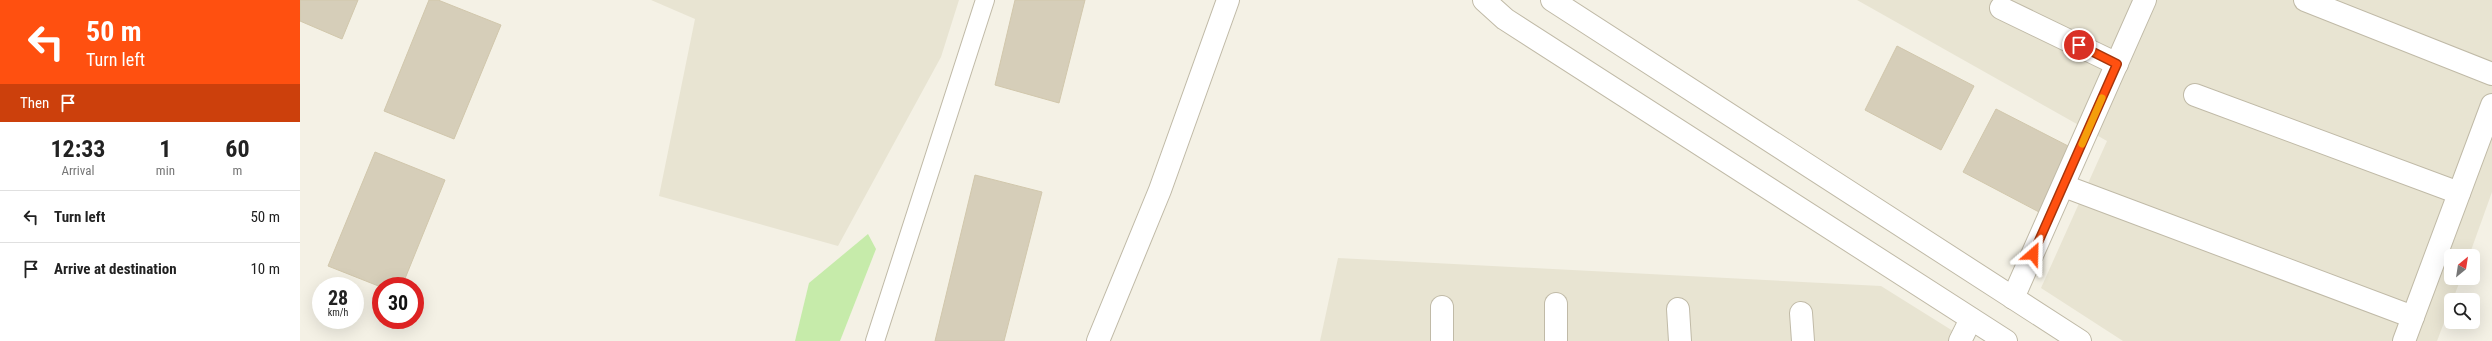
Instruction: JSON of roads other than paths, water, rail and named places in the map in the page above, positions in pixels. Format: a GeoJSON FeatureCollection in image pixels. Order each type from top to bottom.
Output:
{"type":"FeatureCollection","features":[{"type":"Feature","properties":{"kind":"street"},"geometry":{"type":"LineString","coordinates":[[1098,341],[1160,190],[1228,0]]}},
{"type":"Feature","properties":{"kind":"street"},"geometry":{"type":"LineString","coordinates":[[1484,0],[1505,19],[2006,341]]}},
{"type":"Feature","properties":{"kind":"street"},"geometry":{"type":"LineString","coordinates":[[1552,0],[2080,341]]}},
{"type":"Feature","properties":{"kind":"street"},"geometry":{"type":"LineString","coordinates":[[2013,298],[2064,186],[2145,0]]}},
{"type":"Feature","properties":{"kind":"street"},"geometry":{"type":"LineString","coordinates":[[2305,0],[2492,74]]}},
{"type":"Feature","properties":{"kind":"street"},"geometry":{"type":"LineString","coordinates":[[2001,8],[2117,64]]}},
{"type":"Feature","properties":{"kind":"street"},"geometry":{"type":"LineString","coordinates":[[2195,95],[2459,193]]}},
{"type":"Feature","properties":{"kind":"street"},"geometry":{"type":"LineString","coordinates":[[2404,341],[2492,105]]}},
{"type":"Feature","properties":{"kind":"street"},"geometry":{"type":"LineString","coordinates":[[2064,186],[2413,317]]}},
{"type":"Feature","properties":{"kind":"street"},"geometry":{"type":"LineString","coordinates":[[1556,304],[1556,341]]}},
{"type":"Feature","properties":{"kind":"street"},"geometry":{"type":"LineString","coordinates":[[1442,307],[1442,341]]}},
{"type":"Feature","properties":{"kind":"street"},"geometry":{"type":"LineString","coordinates":[[1678,309],[1680,341]]}},
{"type":"Feature","properties":{"kind":"street"},"geometry":{"type":"LineString","coordinates":[[1801,313],[1803,341]]}},
{"type":"Feature","properties":{"kind":"street"},"geometry":{"type":"LineString","coordinates":[[1960,341],[1972,319]]}},
{"type":"Feature","properties":{"kind":"lane"},"geometry":{"type":"LineString","coordinates":[[875,341],[985,0]]}}]}
